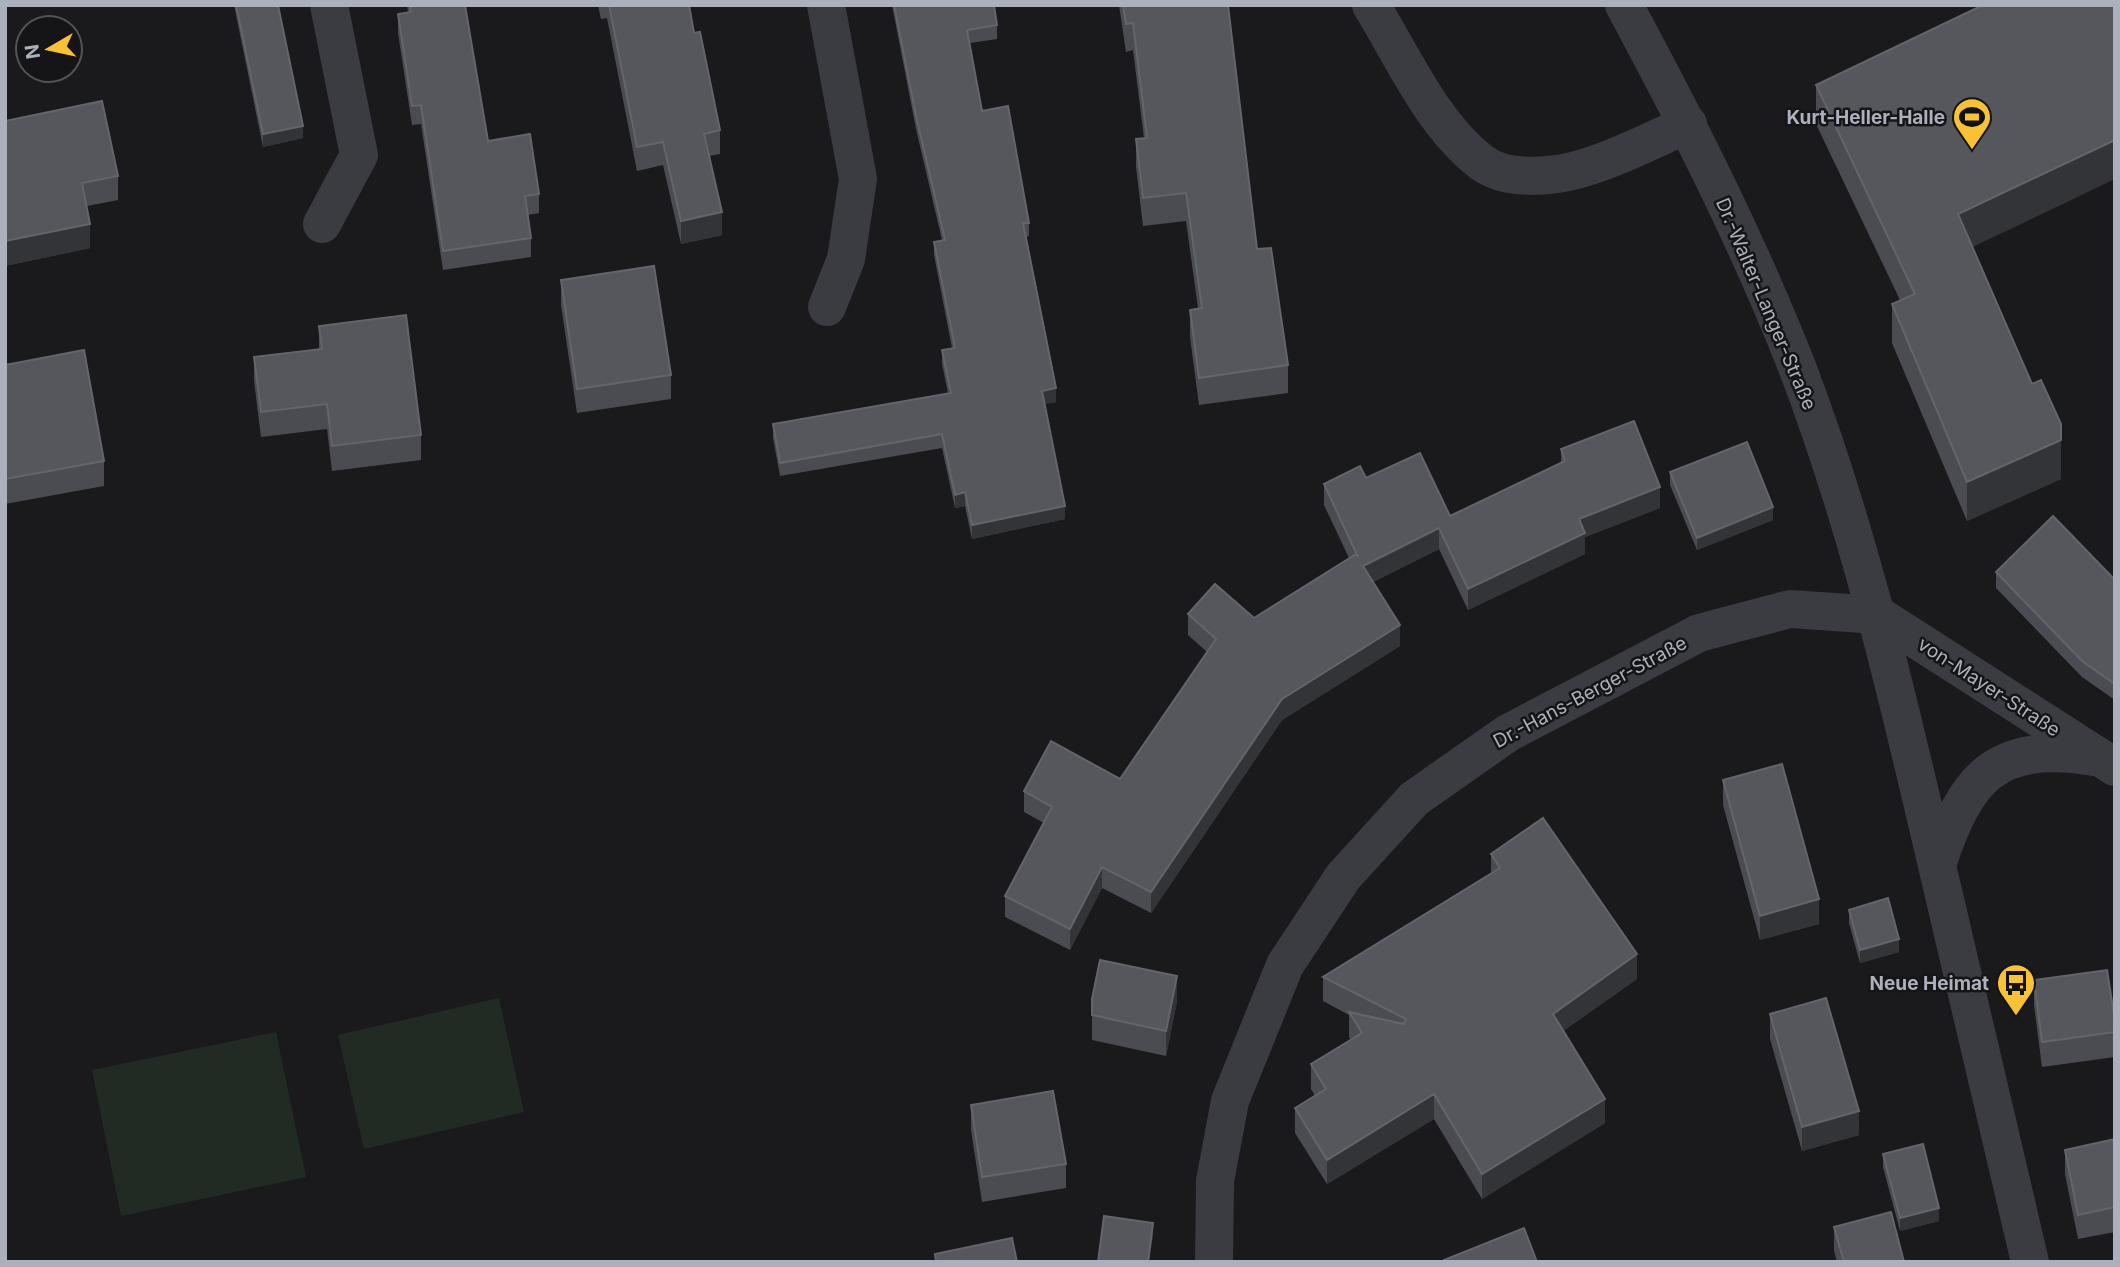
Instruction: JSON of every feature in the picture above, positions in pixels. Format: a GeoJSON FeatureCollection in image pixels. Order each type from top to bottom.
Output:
{"type":"FeatureCollection","features":[{"type":"Feature","properties":{"kind":"street"},"geometry":{"type":"LineString","coordinates":[[322,224],[359,155],[329,5]]}},
{"type":"Feature","properties":{"kind":"street"},"geometry":{"type":"LineString","coordinates":[[826,5],[858,179],[846,259],[827,307]]}},
{"type":"Feature","properties":{"kind":"street"},"geometry":{"type":"LineString","coordinates":[[1371,5],[1440,118],[1482,162],[1500,171],[1519,175],[1550,175],[1611,158],[1688,124]]}},
{"type":"Feature","properties":{"kind":"street","name":"Dr.-Walter-Langer-Straße"},"geometry":{"type":"LineString","coordinates":[[1624,5],[1688,124],[1798,371],[1878,615]]}},
{"type":"Feature","properties":{"kind":"street","name":"Dr.-Hans-Berger-Straße"},"geometry":{"type":"LineString","coordinates":[[1214,1262],[1215,1181],[1230,1101],[1285,965],[1343,877],[1414,799],[1508,733],[1699,633],[1790,609],[1878,615]]}},
{"type":"Feature","properties":{"kind":"street"},"geometry":{"type":"LineString","coordinates":[[1878,615],[2030,1262]]}},
{"type":"Feature","properties":{"kind":"street","name":"von-Mayer-Straße"},"geometry":{"type":"LineString","coordinates":[[1878,615],[2108,763]]}},
{"type":"Feature","properties":{"kind":"street","name":"von-Mayer-Straße"},"geometry":{"type":"LineString","coordinates":[[1937,865],[1953,817],[1986,772],[2010,760],[2057,751],[2108,763]]}},
{"type":"Feature","properties":{"kind":"shaded area"},"geometry":{"type":"Polygon","coordinates":[[[499,998],[524,1112],[364,1149],[338,1035],[499,998]]]}},
{"type":"Feature","properties":{"kind":"shaded area"},"geometry":{"type":"Polygon","coordinates":[[[276,1032],[306,1177],[121,1216],[92,1070],[276,1032]]]}},
{"type":"Feature","properties":{"kind":"building"},"geometry":{"type":"Polygon","coordinates":[[[236,5],[278,5],[303,126],[263,134],[236,5]]]}},
{"type":"Feature","properties":{"kind":"building"},"geometry":{"type":"Polygon","coordinates":[[[410,5],[465,5],[488,141],[530,134],[539,194],[525,196],[531,238],[443,251],[421,105],[412,106],[398,14],[411,12],[410,5]]]}},
{"type":"Feature","properties":{"kind":"building"},"geometry":{"type":"Polygon","coordinates":[[[609,5],[689,5],[694,33],[700,32],[720,130],[704,134],[722,212],[681,221],[663,142],[637,147],[609,5]]]}},
{"type":"Feature","properties":{"kind":"building"},"geometry":{"type":"Polygon","coordinates":[[[894,5],[994,5],[997,25],[967,30],[982,111],[1008,106],[1029,223],[1023,223],[1056,388],[1042,391],[1065,506],[972,525],[965,492],[955,495],[942,434],[780,463],[773,424],[951,393],[942,350],[955,348],[934,242],[945,240],[894,5]]]}},
{"type":"Feature","properties":{"kind":"building"},"geometry":{"type":"Polygon","coordinates":[[[1123,5],[1228,5],[1257,249],[1271,248],[1288,365],[1199,378],[1190,310],[1202,308],[1186,193],[1143,198],[1136,139],[1147,138],[1133,23],[1126,24],[1123,5]]]}},
{"type":"Feature","properties":{"kind":"building"},"geometry":{"type":"Polygon","coordinates":[[[1983,5],[2115,5],[2115,140],[1958,214],[2032,384],[2041,380],[2061,424],[2061,440],[1967,482],[1892,304],[1915,294],[1816,85],[1983,5]]]}},
{"type":"Feature","properties":{"kind":"building"},"geometry":{"type":"Polygon","coordinates":[[[102,101],[118,176],[82,183],[90,224],[5,241],[5,121],[102,101]]]}},
{"type":"Feature","properties":{"kind":"building"},"geometry":{"type":"Polygon","coordinates":[[[654,266],[671,375],[577,389],[561,280],[654,266]]]}},
{"type":"Feature","properties":{"kind":"building"},"geometry":{"type":"Polygon","coordinates":[[[406,315],[421,435],[332,446],[327,404],[261,412],[254,357],[322,349],[319,326],[406,315]]]}},
{"type":"Feature","properties":{"kind":"building"},"geometry":{"type":"Polygon","coordinates":[[[84,350],[104,461],[5,479],[5,365],[84,350]]]}},
{"type":"Feature","properties":{"kind":"building"},"geometry":{"type":"Polygon","coordinates":[[[1634,421],[1660,487],[1579,519],[1585,533],[1468,589],[1439,528],[1363,566],[1400,625],[1282,699],[1151,892],[1102,867],[1070,929],[1005,896],[1052,807],[1024,791],[1051,741],[1120,779],[1216,639],[1188,614],[1215,584],[1254,618],[1356,554],[1358,557],[1324,484],[1360,466],[1366,478],[1420,453],[1450,516],[1565,461],[1561,449],[1634,421]]]}},
{"type":"Feature","properties":{"kind":"building"},"geometry":{"type":"Polygon","coordinates":[[[1747,442],[1773,507],[1697,538],[1670,472],[1747,442]]]}},
{"type":"Feature","properties":{"kind":"building"},"geometry":{"type":"Polygon","coordinates":[[[2053,516],[2115,580],[2115,684],[2082,661],[1996,572],[2053,516]]]}},
{"type":"Feature","properties":{"kind":"building"},"geometry":{"type":"Polygon","coordinates":[[[1782,764],[1819,899],[1760,916],[1723,780],[1782,764]]]}},
{"type":"Feature","properties":{"kind":"building"},"geometry":{"type":"Polygon","coordinates":[[[1543,818],[1637,954],[1553,1014],[1605,1099],[1482,1174],[1434,1094],[1327,1160],[1295,1108],[1326,1089],[1311,1064],[1362,1033],[1349,1012],[1404,1024],[1406,1019],[1323,977],[1500,868],[1491,854],[1543,818]]]}},
{"type":"Feature","properties":{"kind":"building"},"geometry":{"type":"Polygon","coordinates":[[[1888,898],[1899,939],[1860,950],[1849,910],[1888,898]]]}},
{"type":"Feature","properties":{"kind":"building"},"geometry":{"type":"Polygon","coordinates":[[[1100,960],[1177,976],[1166,1031],[1092,1015],[1092,999],[1100,960]]]}},
{"type":"Feature","properties":{"kind":"building"},"geometry":{"type":"Polygon","coordinates":[[[2107,970],[2115,1032],[2042,1042],[2034,980],[2107,970]]]}},
{"type":"Feature","properties":{"kind":"building"},"geometry":{"type":"Polygon","coordinates":[[[1826,998],[1859,1111],[1802,1127],[1770,1014],[1826,998]]]}},
{"type":"Feature","properties":{"kind":"building"},"geometry":{"type":"Polygon","coordinates":[[[1053,1091],[1066,1164],[982,1177],[971,1105],[1053,1091]]]}},
{"type":"Feature","properties":{"kind":"building"},"geometry":{"type":"Polygon","coordinates":[[[2115,1139],[2115,1207],[2078,1215],[2065,1150],[2115,1139]]]}},
{"type":"Feature","properties":{"kind":"building"},"geometry":{"type":"Polygon","coordinates":[[[1923,1144],[1939,1208],[1900,1218],[1883,1154],[1923,1144]]]}},
{"type":"Feature","properties":{"kind":"building"},"geometry":{"type":"Polygon","coordinates":[[[1891,1212],[1904,1262],[1844,1262],[1834,1227],[1891,1212]]]}},
{"type":"Feature","properties":{"kind":"building"},"geometry":{"type":"Polygon","coordinates":[[[1104,1216],[1153,1223],[1148,1262],[1098,1262],[1104,1216]]]}},
{"type":"Feature","properties":{"kind":"building"},"geometry":{"type":"Polygon","coordinates":[[[1524,1228],[1537,1262],[1444,1260],[1524,1228]]]}},
{"type":"Feature","properties":{"kind":"building"},"geometry":{"type":"Polygon","coordinates":[[[1012,1238],[1017,1262],[936,1262],[935,1254],[1012,1238]]]}},
{"type":"Feature","properties":{"kind":"place","name":"Kurt-Heller-Halle"},"geometry":{"type":"Point","coordinates":[1972,151]}},
{"type":"Feature","properties":{"kind":"place","name":"Neue Heimat"},"geometry":{"type":"Point","coordinates":[2016,1017]}}]}
